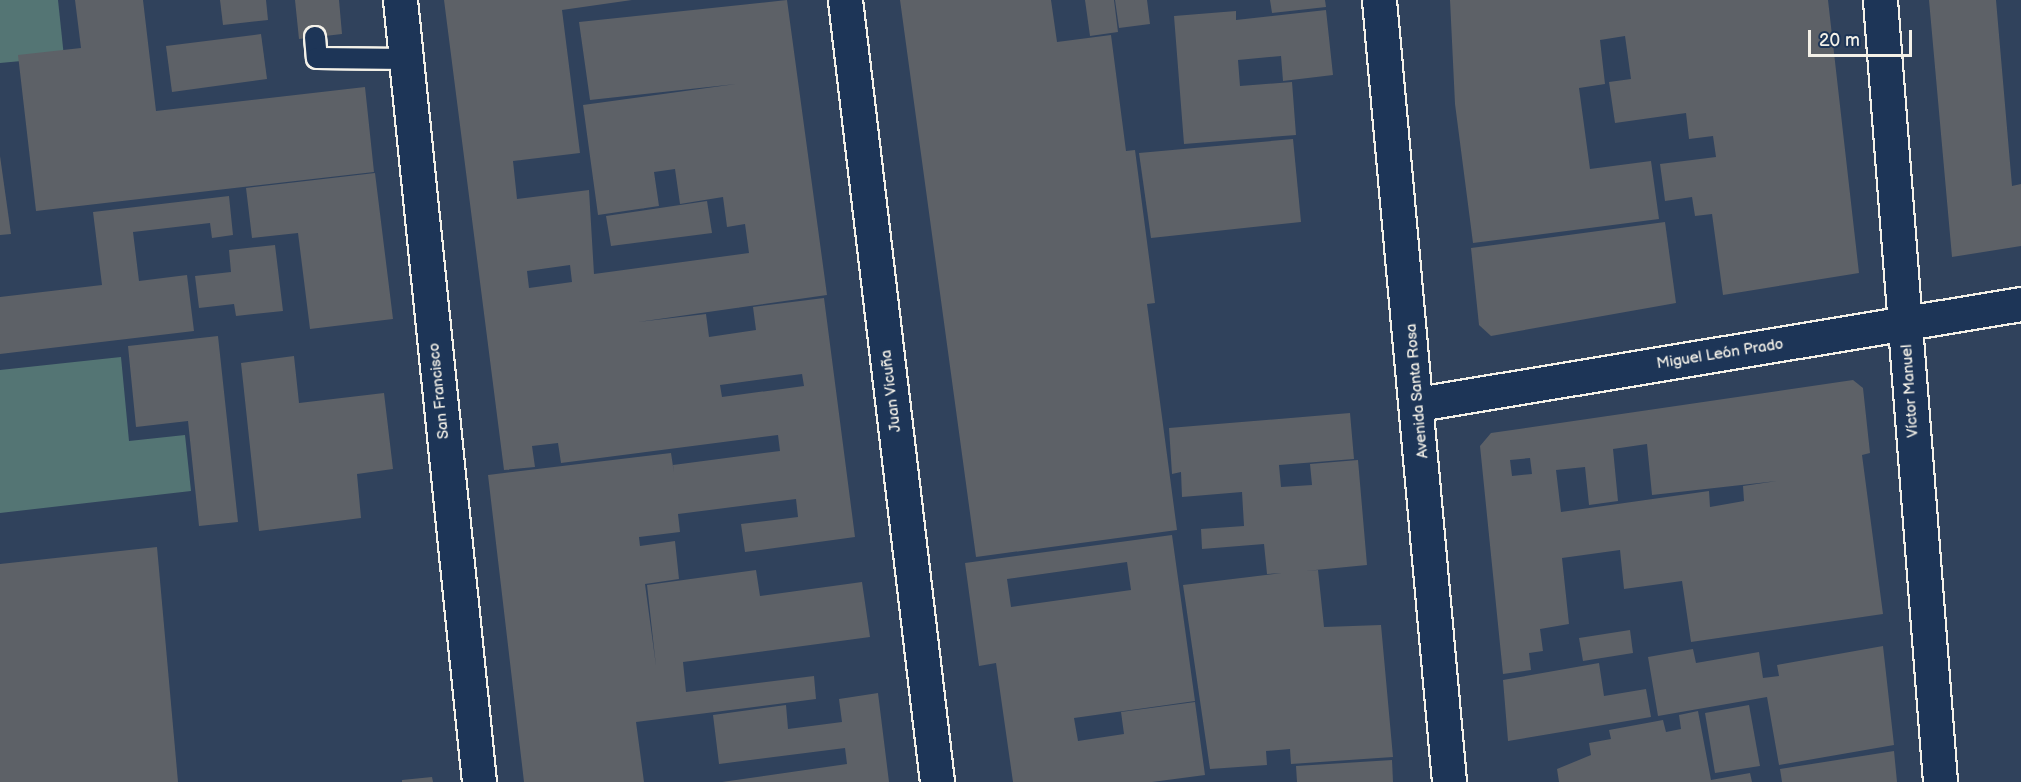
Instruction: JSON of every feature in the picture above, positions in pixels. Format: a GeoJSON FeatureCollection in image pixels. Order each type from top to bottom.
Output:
{"type":"FeatureCollection","features":[{"type":"Feature","properties":{"kind":"street","name":"San Francisco"},"geometry":{"type":"LineString","coordinates":[[400,0],[479,782]]}},
{"type":"Feature","properties":{"kind":"street","name":"Juan Vicuña"},"geometry":{"type":"LineString","coordinates":[[845,0],[937,782]]}},
{"type":"Feature","properties":{"kind":"street","name":"Avenida Santa Rosa"},"geometry":{"type":"LineString","coordinates":[[1379,0],[1418,404],[1449,782]]}},
{"type":"Feature","properties":{"kind":"street","name":"Víctor Manuel"},"geometry":{"type":"LineString","coordinates":[[1880,0],[1940,782]]}},
{"type":"Feature","properties":{"kind":"street","name":"Miguel León Prado"},"geometry":{"type":"LineString","coordinates":[[1418,404],[2021,304]]}},
{"type":"Feature","properties":{"kind":"lane"},"geometry":{"type":"LineString","coordinates":[[315,37],[317,58],[406,59]]}},
{"type":"Feature","properties":{"kind":"green space"},"geometry":{"type":"Polygon","coordinates":[[[0,0],[58,0],[64,57],[0,63],[0,0]]]}},
{"type":"Feature","properties":{"kind":"green space"},"geometry":{"type":"Polygon","coordinates":[[[121,357],[129,441],[185,435],[191,491],[0,513],[0,370],[121,357]]]}},
{"type":"Feature","properties":{"kind":"building"},"geometry":{"type":"Polygon","coordinates":[[[75,0],[143,0],[156,111],[365,87],[374,172],[36,211],[18,55],[81,48],[75,0]]]}},
{"type":"Feature","properties":{"kind":"building"},"geometry":{"type":"Polygon","coordinates":[[[220,0],[266,0],[268,20],[223,25],[220,0]]]}},
{"type":"Feature","properties":{"kind":"building"},"geometry":{"type":"Polygon","coordinates":[[[295,0],[339,0],[342,34],[299,39],[295,0]]]}},
{"type":"Feature","properties":{"kind":"building"},"geometry":{"type":"Polygon","coordinates":[[[444,0],[632,0],[562,10],[580,153],[513,161],[517,199],[589,190],[594,274],[749,253],[745,224],[727,227],[723,197],[680,204],[675,169],[654,172],[659,206],[598,215],[583,105],[736,84],[590,100],[579,22],[787,0],[827,295],[638,322],[706,314],[709,337],[756,330],[753,307],[824,298],[855,537],[745,552],[741,524],[798,517],[796,499],[678,514],[680,532],[639,537],[640,546],[675,541],[679,579],[645,584],[656,666],[647,585],[756,570],[760,596],[862,582],[870,637],[683,662],[686,692],[814,676],[816,699],[636,722],[644,782],[524,782],[488,475],[671,453],[674,473],[673,465],[780,451],[778,435],[561,463],[558,443],[532,446],[535,467],[504,470],[444,0]],[[570,265],[527,271],[529,288],[572,282],[570,265]],[[802,374],[720,385],[722,397],[804,386],[802,374]]]}},
{"type":"Feature","properties":{"kind":"building"},"geometry":{"type":"Polygon","coordinates":[[[900,0],[1051,0],[1057,42],[1111,35],[1126,151],[1135,150],[1155,303],[1147,304],[1177,530],[976,557],[900,0]]]}},
{"type":"Feature","properties":{"kind":"building"},"geometry":{"type":"Polygon","coordinates":[[[1085,0],[1114,0],[1118,32],[1090,36],[1085,0]]]}},
{"type":"Feature","properties":{"kind":"building"},"geometry":{"type":"Polygon","coordinates":[[[1115,0],[1147,0],[1150,24],[1119,28],[1115,0]]]}},
{"type":"Feature","properties":{"kind":"building"},"geometry":{"type":"Polygon","coordinates":[[[1270,0],[1325,0],[1326,7],[1272,13],[1270,0]]]}},
{"type":"Feature","properties":{"kind":"building"},"geometry":{"type":"Polygon","coordinates":[[[1450,0],[1828,0],[1859,273],[1723,295],[1712,214],[1695,216],[1692,197],[1665,201],[1660,164],[1716,157],[1713,136],[1689,139],[1686,113],[1615,123],[1609,82],[1631,79],[1625,36],[1600,40],[1605,84],[1579,88],[1590,169],[1651,161],[1659,219],[1473,243],[1455,104],[1450,0]]]}},
{"type":"Feature","properties":{"kind":"building"},"geometry":{"type":"Polygon","coordinates":[[[1929,0],[1996,0],[2012,186],[2021,184],[2021,246],[1952,257],[1929,0]]]}},
{"type":"Feature","properties":{"kind":"building"},"geometry":{"type":"Polygon","coordinates":[[[1326,10],[1333,75],[1283,81],[1281,56],[1238,60],[1240,86],[1292,82],[1296,135],[1184,144],[1174,16],[1236,11],[1236,20],[1326,10]]]}},
{"type":"Feature","properties":{"kind":"building"},"geometry":{"type":"Polygon","coordinates":[[[261,34],[267,79],[172,92],[166,46],[261,34]]]}},
{"type":"Feature","properties":{"kind":"building"},"geometry":{"type":"Polygon","coordinates":[[[1293,139],[1301,222],[1151,238],[1139,153],[1293,139]]]}},
{"type":"Feature","properties":{"kind":"building"},"geometry":{"type":"Polygon","coordinates":[[[0,156],[11,234],[0,235],[0,156]]]}},
{"type":"Feature","properties":{"kind":"building"},"geometry":{"type":"Polygon","coordinates":[[[375,173],[393,319],[310,329],[298,233],[252,238],[246,188],[375,173]]]}},
{"type":"Feature","properties":{"kind":"building"},"geometry":{"type":"Polygon","coordinates":[[[229,196],[233,235],[212,238],[210,223],[133,232],[139,281],[187,275],[194,331],[0,354],[0,297],[102,285],[93,212],[229,196]]]}},
{"type":"Feature","properties":{"kind":"building"},"geometry":{"type":"Polygon","coordinates":[[[707,201],[712,233],[611,246],[606,216],[707,201]]]}},
{"type":"Feature","properties":{"kind":"building"},"geometry":{"type":"Polygon","coordinates":[[[1665,222],[1676,303],[1491,336],[1479,325],[1471,248],[1665,222]]]}},
{"type":"Feature","properties":{"kind":"building"},"geometry":{"type":"Polygon","coordinates":[[[275,245],[283,311],[236,316],[234,304],[199,308],[195,276],[231,272],[229,250],[275,245]]]}},
{"type":"Feature","properties":{"kind":"building"},"geometry":{"type":"Polygon","coordinates":[[[218,336],[238,522],[199,526],[188,421],[136,427],[128,346],[218,336]]]}},
{"type":"Feature","properties":{"kind":"building"},"geometry":{"type":"Polygon","coordinates":[[[294,356],[299,403],[384,393],[393,469],[357,474],[361,518],[259,531],[241,363],[294,356]]]}},
{"type":"Feature","properties":{"kind":"building"},"geometry":{"type":"Polygon","coordinates":[[[1853,380],[1863,388],[1870,453],[1862,455],[1883,614],[1691,642],[1682,581],[1624,589],[1620,550],[1562,558],[1569,624],[1540,629],[1543,651],[1529,653],[1531,670],[1503,674],[1480,446],[1491,433],[1853,380]],[[1647,444],[1613,449],[1618,501],[1589,505],[1585,467],[1556,470],[1561,512],[1709,491],[1710,507],[1744,501],[1743,486],[1777,481],[1652,495],[1647,444]],[[1530,458],[1510,460],[1512,476],[1532,474],[1530,458]]]}},
{"type":"Feature","properties":{"kind":"building"},"geometry":{"type":"Polygon","coordinates":[[[1350,413],[1354,459],[1279,465],[1281,487],[1312,485],[1310,464],[1358,460],[1367,565],[1305,571],[1318,570],[1324,627],[1381,625],[1393,757],[1291,764],[1290,749],[1266,751],[1267,765],[1210,769],[1183,585],[1282,573],[1267,574],[1264,544],[1202,549],[1201,529],[1244,526],[1242,492],[1182,497],[1181,472],[1172,474],[1169,428],[1350,413]]]}},
{"type":"Feature","properties":{"kind":"building"},"geometry":{"type":"Polygon","coordinates":[[[1172,535],[1195,701],[1074,718],[1078,741],[1124,734],[1121,712],[1195,702],[1205,775],[1152,782],[1013,782],[996,663],[979,666],[965,563],[1172,535]],[[1127,562],[1007,579],[1011,607],[1131,590],[1127,562]]]}},
{"type":"Feature","properties":{"kind":"building"},"geometry":{"type":"Polygon","coordinates":[[[157,547],[178,782],[0,782],[0,564],[157,547]]]}},
{"type":"Feature","properties":{"kind":"building"},"geometry":{"type":"Polygon","coordinates":[[[1630,630],[1633,653],[1583,661],[1579,638],[1630,630]]]}},
{"type":"Feature","properties":{"kind":"building"},"geometry":{"type":"Polygon","coordinates":[[[1883,646],[1894,745],[1779,765],[1767,697],[1658,716],[1648,657],[1693,649],[1696,663],[1759,652],[1763,678],[1779,676],[1777,665],[1883,646]]]}},
{"type":"Feature","properties":{"kind":"building"},"geometry":{"type":"Polygon","coordinates":[[[1599,663],[1604,696],[1646,689],[1651,717],[1508,741],[1503,680],[1599,663]]]}},
{"type":"Feature","properties":{"kind":"building"},"geometry":{"type":"Polygon","coordinates":[[[878,693],[889,782],[722,782],[847,764],[845,748],[719,764],[713,715],[786,705],[788,729],[842,722],[839,699],[878,693]]]}},
{"type":"Feature","properties":{"kind":"building"},"geometry":{"type":"Polygon","coordinates":[[[1749,705],[1760,766],[1715,773],[1705,713],[1749,705]]]}},
{"type":"Feature","properties":{"kind":"building"},"geometry":{"type":"Polygon","coordinates":[[[1698,711],[1711,780],[1750,773],[1752,782],[1559,782],[1557,769],[1591,755],[1589,743],[1611,739],[1609,730],[1663,720],[1666,732],[1681,729],[1679,715],[1698,711]]]}},
{"type":"Feature","properties":{"kind":"building"},"geometry":{"type":"Polygon","coordinates":[[[1894,751],[1897,782],[1782,782],[1780,769],[1894,751]]]}},
{"type":"Feature","properties":{"kind":"building"},"geometry":{"type":"Polygon","coordinates":[[[1392,760],[1393,782],[1297,782],[1296,766],[1392,760]]]}},
{"type":"Feature","properties":{"kind":"building"},"geometry":{"type":"Polygon","coordinates":[[[432,777],[433,782],[402,782],[402,780],[432,777]]]}}]}
